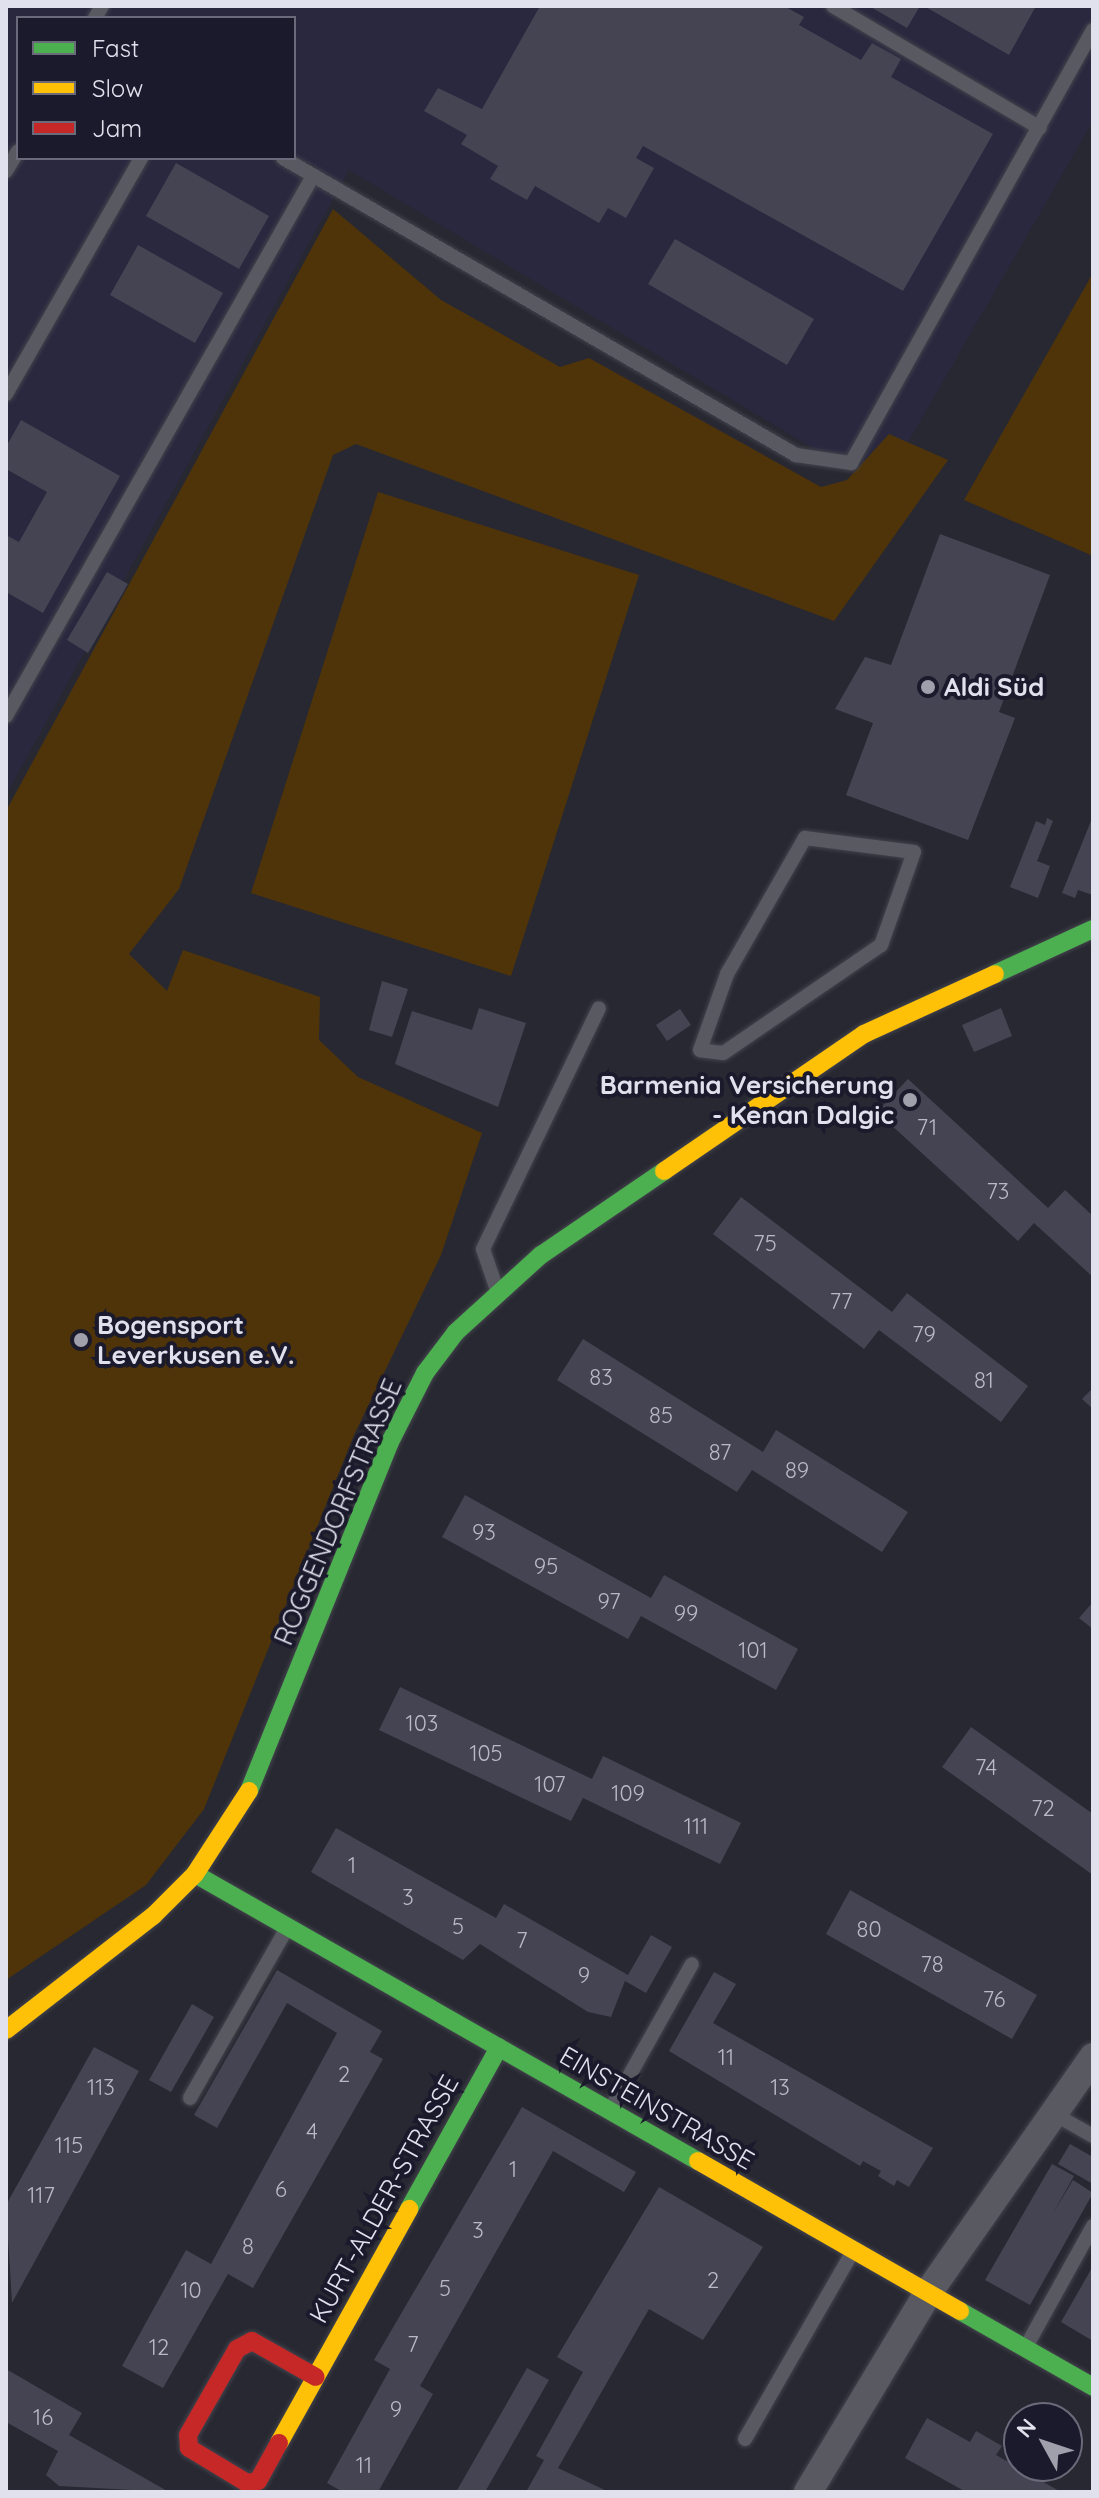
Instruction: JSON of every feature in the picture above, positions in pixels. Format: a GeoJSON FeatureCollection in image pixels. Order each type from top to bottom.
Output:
{"type":"FeatureCollection","features":[{"type":"Feature","properties":{"kind":"street","name":"ROGGENDORFSTRASSE"},"geometry":{"type":"LineString","coordinates":[[6,2030],[153,1916],[195,1874],[245,1801],[425,1373],[498,1290],[652,1176],[864,1034],[914,1005],[1093,929]]}},
{"type":"Feature","properties":{"kind":"street","name":"EINSTEINSTRASSE"},"geometry":{"type":"LineString","coordinates":[[195,1874],[1093,2387]]}},
{"type":"Feature","properties":{"kind":"street","name":"KURT-ALDER-STRASSE"},"geometry":{"type":"LineString","coordinates":[[258,2481],[499,2047]]}},
{"type":"Feature","properties":{"kind":"street"},"geometry":{"type":"LineString","coordinates":[[808,2492],[928,2293],[1093,2057]]}},
{"type":"Feature","properties":{"kind":"street"},"geometry":{"type":"LineString","coordinates":[[258,2481],[247,2483],[189,2448],[188,2435],[237,2349],[252,2341],[316,2377]]}},
{"type":"Feature","properties":{"kind":"lane"},"geometry":{"type":"LineString","coordinates":[[833,6],[1040,128]]}},
{"type":"Feature","properties":{"kind":"lane"},"geometry":{"type":"LineString","coordinates":[[286,160],[796,455],[851,463],[1093,30]]}},
{"type":"Feature","properties":{"kind":"lane"},"geometry":{"type":"LineString","coordinates":[[6,394],[140,160]]}},
{"type":"Feature","properties":{"kind":"lane"},"geometry":{"type":"LineString","coordinates":[[6,716],[313,176]]}},
{"type":"Feature","properties":{"kind":"lane"},"geometry":{"type":"LineString","coordinates":[[805,838],[914,852],[881,945],[723,1053],[700,1050],[727,974],[805,838]]}},
{"type":"Feature","properties":{"kind":"lane"},"geometry":{"type":"LineString","coordinates":[[498,1290],[483,1249],[599,1008]]}},
{"type":"Feature","properties":{"kind":"lane"},"geometry":{"type":"LineString","coordinates":[[190,2098],[288,1927]]}},
{"type":"Feature","properties":{"kind":"lane"},"geometry":{"type":"LineString","coordinates":[[609,2111],[692,1964]]}},
{"type":"Feature","properties":{"kind":"lane"},"geometry":{"type":"LineString","coordinates":[[1054,2114],[1093,2136]]}},
{"type":"Feature","properties":{"kind":"lane"},"geometry":{"type":"LineString","coordinates":[[1025,2349],[1093,2226]]}},
{"type":"Feature","properties":{"kind":"lane"},"geometry":{"type":"LineString","coordinates":[[745,2439],[853,2251]]}},
{"type":"Feature","properties":{"kind":"lane"},"geometry":{"type":"LineString","coordinates":[[258,2481],[277,2492]]}},
{"type":"Feature","properties":{"kind":"shaded area"},"geometry":{"type":"Polygon","coordinates":[[[6,6],[1093,6],[1093,121],[881,489],[349,170],[6,795],[6,6]]]}},
{"type":"Feature","properties":{"kind":"shaded area"},"geometry":{"type":"Polygon","coordinates":[[[333,209],[441,300],[560,367],[589,358],[821,487],[847,480],[889,434],[948,460],[834,621],[356,444],[333,455],[179,889],[129,954],[167,991],[183,950],[320,997],[319,1040],[358,1077],[482,1133],[441,1255],[354,1435],[204,1809],[146,1885],[6,1980],[6,811],[333,209]]]}},
{"type":"Feature","properties":{"kind":"shaded area"},"geometry":{"type":"Polygon","coordinates":[[[1093,273],[1093,556],[964,500],[1093,273]]]}},
{"type":"Feature","properties":{"kind":"shaded area"},"geometry":{"type":"Polygon","coordinates":[[[378,492],[639,575],[511,976],[251,893],[378,492]]]}},
{"type":"Feature","properties":{"kind":"building"},"geometry":{"type":"Polygon","coordinates":[[[540,6],[784,6],[804,17],[799,25],[861,60],[872,43],[901,59],[891,77],[993,134],[903,291],[643,146],[636,158],[654,168],[626,218],[608,208],[599,223],[535,186],[527,200],[490,179],[498,166],[461,144],[467,135],[424,111],[438,88],[482,109],[540,6]]]}},
{"type":"Feature","properties":{"kind":"building"},"geometry":{"type":"Polygon","coordinates":[[[869,6],[920,6],[907,28],[869,6]]]}},
{"type":"Feature","properties":{"kind":"building"},"geometry":{"type":"Polygon","coordinates":[[[924,6],[1036,6],[1009,55],[924,6]]]}},
{"type":"Feature","properties":{"kind":"building"},"geometry":{"type":"Polygon","coordinates":[[[176,163],[269,216],[239,269],[146,216],[176,163]]]}},
{"type":"Feature","properties":{"kind":"building"},"geometry":{"type":"Polygon","coordinates":[[[675,239],[814,319],[787,365],[648,284],[675,239]]]}},
{"type":"Feature","properties":{"kind":"building"},"geometry":{"type":"Polygon","coordinates":[[[138,245],[223,293],[195,343],[110,295],[138,245]]]}},
{"type":"Feature","properties":{"kind":"building"},"geometry":{"type":"Polygon","coordinates":[[[21,420],[120,476],[43,613],[6,592],[6,535],[19,542],[47,492],[6,469],[6,447],[21,420]]]}},
{"type":"Feature","properties":{"kind":"building","name":"Aldi Süd"},"geometry":{"type":"Polygon","coordinates":[[[940,534],[1050,575],[999,712],[1015,718],[968,840],[846,795],[873,723],[835,709],[865,657],[891,665],[940,534]]]}},
{"type":"Feature","properties":{"kind":"building"},"geometry":{"type":"Polygon","coordinates":[[[107,572],[128,584],[88,653],[67,640],[107,572]]]}},
{"type":"Feature","properties":{"kind":"building"},"geometry":{"type":"Polygon","coordinates":[[[1093,816],[1093,895],[1078,890],[1075,898],[1062,893],[1093,816]]]}},
{"type":"Feature","properties":{"kind":"building"},"geometry":{"type":"Polygon","coordinates":[[[1047,818],[1053,821],[1037,861],[1050,866],[1038,898],[1010,887],[1036,821],[1045,825],[1047,818]]]}},
{"type":"Feature","properties":{"kind":"building"},"geometry":{"type":"Polygon","coordinates":[[[382,981],[408,989],[392,1037],[369,1030],[382,981]]]}},
{"type":"Feature","properties":{"kind":"building"},"geometry":{"type":"Polygon","coordinates":[[[479,1008],[526,1023],[498,1107],[395,1064],[412,1011],[472,1030],[479,1008]]]}},
{"type":"Feature","properties":{"kind":"building"},"geometry":{"type":"Polygon","coordinates":[[[1001,1008],[1012,1036],[974,1052],[962,1025],[1001,1008]]]}},
{"type":"Feature","properties":{"kind":"building"},"geometry":{"type":"Polygon","coordinates":[[[680,1009],[691,1025],[667,1041],[656,1025],[680,1009]]]}},
{"type":"Feature","properties":{"kind":"building"},"geometry":{"type":"Polygon","coordinates":[[[908,1079],[1048,1208],[1065,1190],[1093,1216],[1093,1277],[1034,1223],[1018,1241],[877,1112],[908,1079]]]}},
{"type":"Feature","properties":{"kind":"building"},"geometry":{"type":"Polygon","coordinates":[[[741,1197],[892,1312],[907,1293],[1028,1386],[1001,1422],[879,1330],[864,1349],[713,1234],[741,1197]]]}},
{"type":"Feature","properties":{"kind":"building"},"geometry":{"type":"Polygon","coordinates":[[[583,1339],[763,1452],[776,1430],[908,1512],[882,1552],[752,1470],[737,1492],[557,1380],[583,1339]]]}},
{"type":"Feature","properties":{"kind":"building"},"geometry":{"type":"Polygon","coordinates":[[[1093,1388],[1093,1409],[1082,1399],[1093,1388]]]}},
{"type":"Feature","properties":{"kind":"building"},"geometry":{"type":"Polygon","coordinates":[[[465,1495],[651,1598],[664,1575],[798,1649],[776,1690],[641,1616],[628,1639],[442,1537],[465,1495]]]}},
{"type":"Feature","properties":{"kind":"building"},"geometry":{"type":"Polygon","coordinates":[[[1093,1602],[1093,1629],[1079,1618],[1093,1602]]]}},
{"type":"Feature","properties":{"kind":"building"},"geometry":{"type":"Polygon","coordinates":[[[400,1687],[592,1779],[603,1756],[741,1823],[720,1864],[583,1798],[571,1821],[379,1730],[400,1687]]]}},
{"type":"Feature","properties":{"kind":"building"},"geometry":{"type":"Polygon","coordinates":[[[971,1727],[1093,1814],[1093,1875],[942,1767],[971,1727]]]}},
{"type":"Feature","properties":{"kind":"building"},"geometry":{"type":"Polygon","coordinates":[[[336,1828],[496,1918],[504,1904],[628,1975],[651,1935],[672,1947],[646,1993],[625,1981],[611,2017],[588,2012],[480,1944],[463,1960],[311,1872],[336,1828]]]}},
{"type":"Feature","properties":{"kind":"building"},"geometry":{"type":"Polygon","coordinates":[[[850,1890],[1037,1995],[1012,2039],[826,1934],[850,1890]]]}},
{"type":"Feature","properties":{"kind":"building"},"geometry":{"type":"Polygon","coordinates":[[[277,1970],[382,2031],[370,2052],[383,2059],[253,2288],[228,2274],[163,2388],[122,2366],[186,2250],[211,2264],[337,2033],[287,2003],[217,2128],[194,2115],[277,1970]]]}},
{"type":"Feature","properties":{"kind":"building"},"geometry":{"type":"Polygon","coordinates":[[[714,1972],[736,1984],[713,2023],[933,2148],[909,2187],[897,2180],[894,2186],[878,2176],[881,2171],[863,2161],[860,2166],[669,2051],[714,1972]]]}},
{"type":"Feature","properties":{"kind":"building"},"geometry":{"type":"Polygon","coordinates":[[[192,2004],[214,2017],[171,2092],[149,2080],[192,2004]]]}},
{"type":"Feature","properties":{"kind":"building"},"geometry":{"type":"Polygon","coordinates":[[[94,2047],[139,2071],[12,2303],[6,2205],[94,2047]]]}},
{"type":"Feature","properties":{"kind":"building"},"geometry":{"type":"Polygon","coordinates":[[[522,2107],[636,2172],[624,2192],[553,2151],[420,2386],[433,2394],[378,2492],[343,2492],[327,2483],[390,2369],[374,2360],[522,2107]]]}},
{"type":"Feature","properties":{"kind":"building"},"geometry":{"type":"Polygon","coordinates":[[[1070,2144],[1093,2157],[1093,2184],[1058,2164],[1070,2144]]]}},
{"type":"Feature","properties":{"kind":"building"},"geometry":{"type":"Polygon","coordinates":[[[1052,2164],[1074,2176],[1052,2215],[1073,2180],[1093,2193],[1030,2305],[985,2280],[1052,2164]]]}},
{"type":"Feature","properties":{"kind":"building"},"geometry":{"type":"Polygon","coordinates":[[[659,2187],[763,2247],[703,2340],[649,2309],[558,2468],[609,2492],[526,2492],[544,2460],[536,2456],[583,2372],[557,2357],[659,2187]]]}},
{"type":"Feature","properties":{"kind":"building"},"geometry":{"type":"Polygon","coordinates":[[[1093,2266],[1093,2341],[1061,2322],[1093,2266]]]}},
{"type":"Feature","properties":{"kind":"building"},"geometry":{"type":"Polygon","coordinates":[[[527,2368],[549,2380],[485,2492],[456,2492],[527,2368]]]}},
{"type":"Feature","properties":{"kind":"building"},"geometry":{"type":"Polygon","coordinates":[[[6,2369],[82,2413],[69,2435],[169,2492],[59,2486],[46,2475],[58,2451],[6,2422],[6,2369]]]}},
{"type":"Feature","properties":{"kind":"building"},"geometry":{"type":"Polygon","coordinates":[[[927,2418],[970,2442],[976,2431],[1002,2446],[996,2455],[1003,2459],[1003,2482],[1043,2482],[1061,2492],[966,2492],[905,2458],[927,2418]]]}},
{"type":"Feature","properties":{"kind":"traffic: fast"},"geometry":{"type":"LineString","coordinates":[[995,974],[1093,929]]}},
{"type":"Feature","properties":{"kind":"traffic: fast"},"geometry":{"type":"LineString","coordinates":[[249,1791],[389,1444],[425,1373],[456,1332],[541,1255],[664,1171]]}},
{"type":"Feature","properties":{"kind":"traffic: fast"},"geometry":{"type":"LineString","coordinates":[[195,1874],[698,2161]]}},
{"type":"Feature","properties":{"kind":"traffic: fast"},"geometry":{"type":"LineString","coordinates":[[409,2209],[499,2047]]}},
{"type":"Feature","properties":{"kind":"traffic: fast"},"geometry":{"type":"LineString","coordinates":[[960,2311],[1093,2387]]}},
{"type":"Feature","properties":{"kind":"traffic: slow"},"geometry":{"type":"LineString","coordinates":[[664,1171],[864,1034],[995,974]]}},
{"type":"Feature","properties":{"kind":"traffic: slow"},"geometry":{"type":"LineString","coordinates":[[6,2030],[153,1916],[195,1874],[249,1791]]}},
{"type":"Feature","properties":{"kind":"traffic: slow"},"geometry":{"type":"LineString","coordinates":[[698,2161],[960,2311]]}},
{"type":"Feature","properties":{"kind":"traffic: slow"},"geometry":{"type":"LineString","coordinates":[[279,2443],[409,2209]]}},
{"type":"Feature","properties":{"kind":"traffic: jam"},"geometry":{"type":"LineString","coordinates":[[279,2443],[258,2481],[247,2483],[189,2448],[188,2435],[237,2349],[252,2341],[316,2377]]}},
{"type":"Feature","properties":{"kind":"place","name":"Aldi Süd"},"geometry":{"type":"Point","coordinates":[928,687]}},
{"type":"Feature","properties":{"kind":"place","name":"Barmenia Versicherung - Kenan Dalgic"},"geometry":{"type":"Point","coordinates":[910,1100]}},
{"type":"Feature","properties":{"kind":"place","name":"Bogensport Leverkusen e.V."},"geometry":{"type":"Point","coordinates":[81,1340]}}]}
